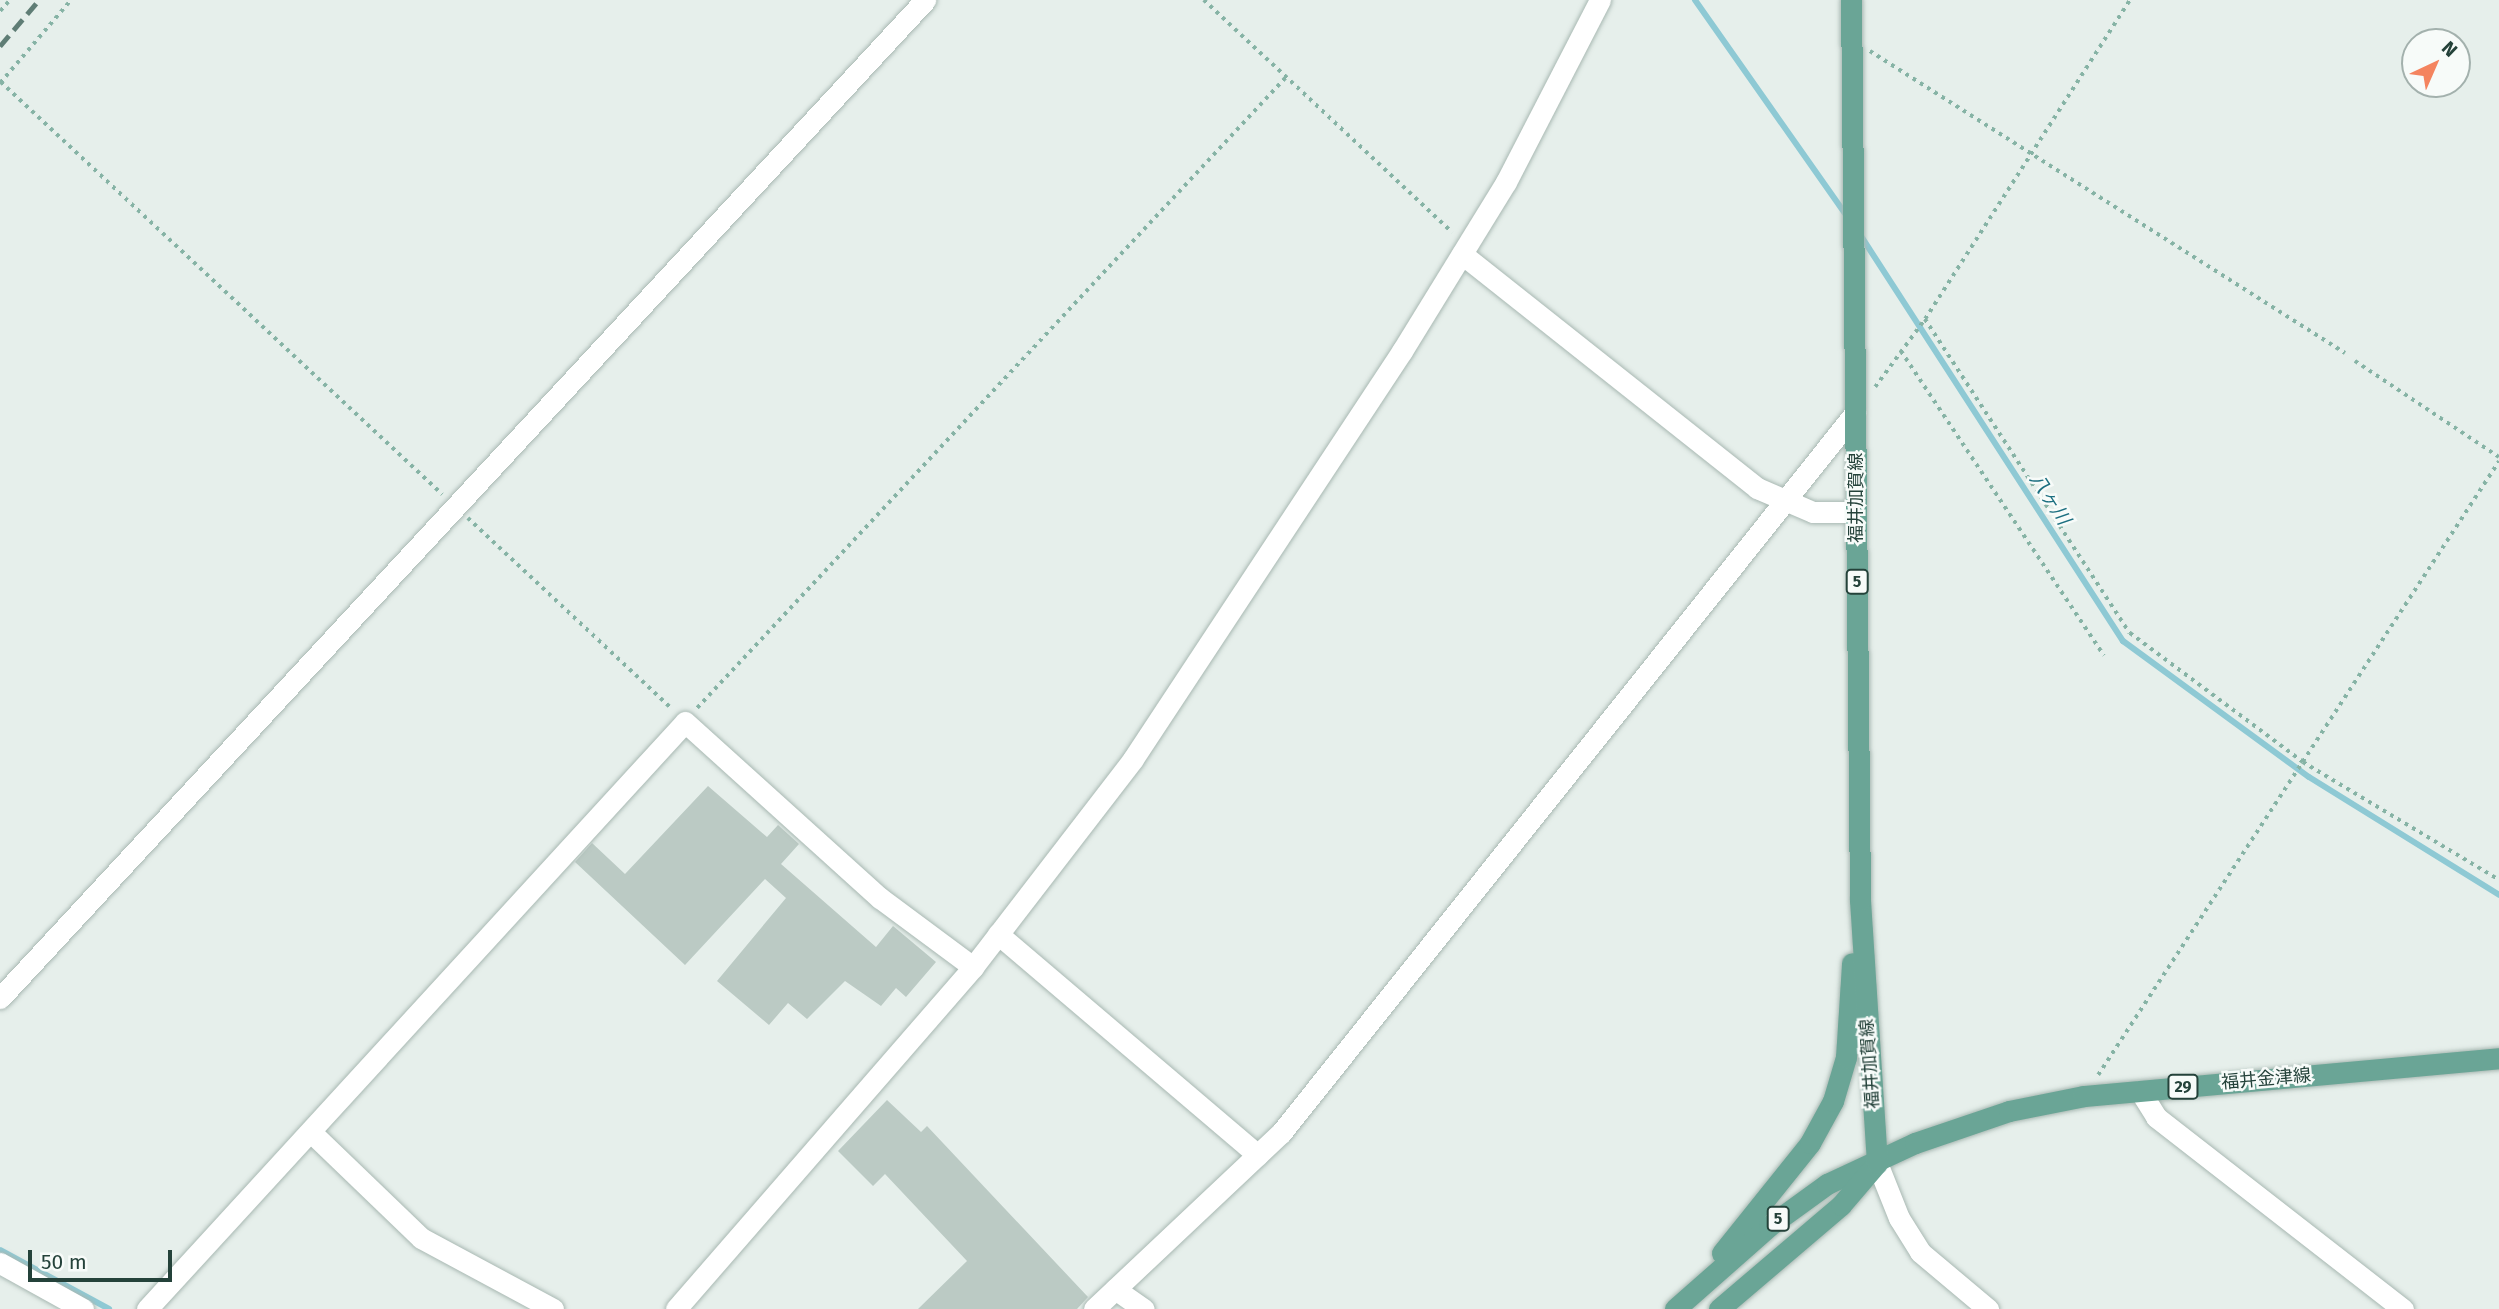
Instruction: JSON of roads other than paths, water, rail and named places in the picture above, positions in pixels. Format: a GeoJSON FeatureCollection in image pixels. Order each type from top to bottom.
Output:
{"type":"FeatureCollection","features":[{"type":"Feature","properties":{"kind":"main road","name":"福井加賀線"},"geometry":{"type":"LineString","coordinates":[[1851,0],[1860,900],[1877,1163]]}},
{"type":"Feature","properties":{"kind":"main road"},"geometry":{"type":"LineString","coordinates":[[1690,1293],[1810,1143],[1833,1101],[1846,1057],[1860,900]]}},
{"type":"Feature","properties":{"kind":"main road","name":"福井金津線"},"geometry":{"type":"LineString","coordinates":[[1877,1163],[1959,1127],[2084,1096],[2499,1058]]}},
{"type":"Feature","properties":{"kind":"main road","name":"5"},"geometry":{"type":"LineString","coordinates":[[1675,1309],[1690,1293],[1827,1184],[1877,1163]]}},
{"type":"Feature","properties":{"kind":"main road","name":"5"},"geometry":{"type":"LineString","coordinates":[[1719,1309],[1841,1205],[1877,1163]]}},
{"type":"Feature","properties":{"kind":"street"},"geometry":{"type":"LineString","coordinates":[[0,998],[925,0]]}},
{"type":"Feature","properties":{"kind":"street"},"geometry":{"type":"LineString","coordinates":[[676,1309],[973,967],[1191,677],[1506,181],[1600,0]]}},
{"type":"Feature","properties":{"kind":"street"},"geometry":{"type":"LineString","coordinates":[[1464,250],[1757,488],[1813,512],[1856,512]]}},
{"type":"Feature","properties":{"kind":"street"},"geometry":{"type":"LineString","coordinates":[[1094,1309],[1281,1133],[1783,501],[1856,413]]}},
{"type":"Feature","properties":{"kind":"street"},"geometry":{"type":"LineString","coordinates":[[147,1309],[312,1133],[685,722],[880,898],[973,967]]}},
{"type":"Feature","properties":{"kind":"street"},"geometry":{"type":"LineString","coordinates":[[998,934],[1258,1155]]}},
{"type":"Feature","properties":{"kind":"street"},"geometry":{"type":"LineString","coordinates":[[2140,1091],[2156,1117],[2403,1309]]}},
{"type":"Feature","properties":{"kind":"street"},"geometry":{"type":"LineString","coordinates":[[312,1133],[421,1238],[553,1309]]}},
{"type":"Feature","properties":{"kind":"street"},"geometry":{"type":"LineString","coordinates":[[1877,1163],[1899,1218],[1920,1252],[1988,1309]]}},
{"type":"Feature","properties":{"kind":"street"},"geometry":{"type":"LineString","coordinates":[[1,1265],[83,1309]]}},
{"type":"Feature","properties":{"kind":"street"},"geometry":{"type":"LineString","coordinates":[[1115,1289],[1144,1309]]}},
{"type":"Feature","properties":{"kind":"waterway","name":"八ヶ川"},"geometry":{"type":"LineString","coordinates":[[1695,0],[1847,216]]}},
{"type":"Feature","properties":{"kind":"waterway","name":"八ヶ川"},"geometry":{"type":"LineString","coordinates":[[1859,233],[2123,641],[2309,777],[2499,895]]}},
{"type":"Feature","properties":{"kind":"waterway"},"geometry":{"type":"LineString","coordinates":[[0,1250],[109,1309]]}},
{"type":"Feature","properties":{"kind":"railway"},"geometry":{"type":"LineString","coordinates":[[0,46],[39,0]]}}]}
